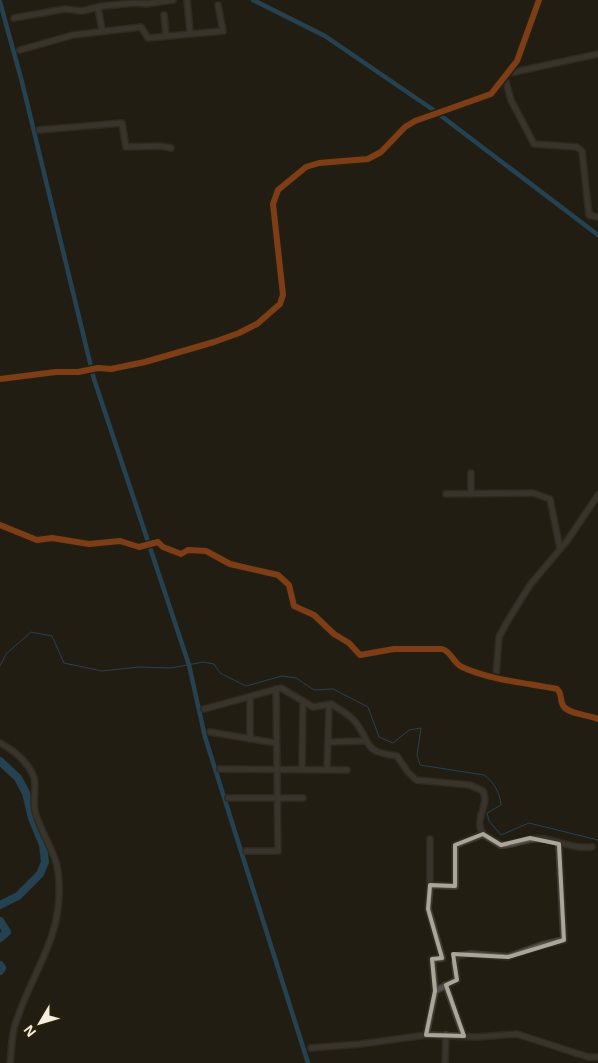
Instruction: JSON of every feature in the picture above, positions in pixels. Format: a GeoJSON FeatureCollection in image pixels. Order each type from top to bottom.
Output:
{"type":"FeatureCollection","features":[{"type":"Feature","properties":{"kind":"street"},"geometry":{"type":"LineString","coordinates":[[14,18],[65,9],[82,11],[98,7],[173,0]]}},
{"type":"Feature","properties":{"kind":"street"},"geometry":{"type":"LineString","coordinates":[[187,0],[190,32]]}},
{"type":"Feature","properties":{"kind":"street"},"geometry":{"type":"LineString","coordinates":[[0,379],[56,372],[80,372],[96,368],[106,369],[145,362],[224,339],[250,328],[280,304],[283,294],[273,204],[277,192],[306,167],[319,163],[368,159],[381,152],[405,127],[491,94],[510,73],[517,61],[539,0]]}},
{"type":"Feature","properties":{"kind":"street"},"geometry":{"type":"LineString","coordinates":[[20,50],[73,35],[141,27],[148,38],[190,32],[223,31],[218,5]]}},
{"type":"Feature","properties":{"kind":"street"},"geometry":{"type":"LineString","coordinates":[[98,7],[102,31]]}},
{"type":"Feature","properties":{"kind":"street"},"geometry":{"type":"LineString","coordinates":[[164,15],[166,36]]}},
{"type":"Feature","properties":{"kind":"street"},"geometry":{"type":"LineString","coordinates":[[510,73],[598,54]]}},
{"type":"Feature","properties":{"kind":"street"},"geometry":{"type":"LineString","coordinates":[[506,78],[511,100],[534,144],[577,147],[582,151],[589,215],[598,217]]}},
{"type":"Feature","properties":{"kind":"street"},"geometry":{"type":"LineString","coordinates":[[39,130],[122,123],[126,147],[160,146],[171,148]]}},
{"type":"Feature","properties":{"kind":"street"},"geometry":{"type":"LineString","coordinates":[[471,473],[471,494]]}},
{"type":"Feature","properties":{"kind":"street"},"geometry":{"type":"LineString","coordinates":[[446,494],[533,493],[550,499],[560,549]]}},
{"type":"Feature","properties":{"kind":"street"},"geometry":{"type":"LineString","coordinates":[[496,676],[499,637],[530,585],[560,549],[598,495]]}},
{"type":"Feature","properties":{"kind":"street"},"geometry":{"type":"LineString","coordinates":[[0,525],[34,540],[52,538],[89,544],[120,541],[139,547],[158,542],[175,553],[181,554],[188,550],[206,551],[230,564],[278,575],[289,585],[294,606],[314,615],[334,634],[349,643],[360,656],[394,649],[442,649],[450,653],[460,666],[557,689],[566,708],[598,718]]}},
{"type":"Feature","properties":{"kind":"street"},"geometry":{"type":"LineString","coordinates":[[246,850],[278,851],[276,689]]}},
{"type":"Feature","properties":{"kind":"street"},"geometry":{"type":"LineString","coordinates":[[204,709],[276,689],[288,690],[313,707],[329,705],[339,709],[356,722],[365,741],[375,752],[397,756],[416,780],[456,782],[479,788],[486,799],[479,821],[483,834],[501,845],[530,838],[545,839],[574,847],[592,847]]}},
{"type":"Feature","properties":{"kind":"street"},"geometry":{"type":"LineString","coordinates":[[250,697],[250,739]]}},
{"type":"Feature","properties":{"kind":"street"},"geometry":{"type":"LineString","coordinates":[[302,769],[303,701]]}},
{"type":"Feature","properties":{"kind":"street"},"geometry":{"type":"LineString","coordinates":[[328,770],[329,705]]}},
{"type":"Feature","properties":{"kind":"street"},"geometry":{"type":"LineString","coordinates":[[210,732],[276,744]]}},
{"type":"Feature","properties":{"kind":"street"},"geometry":{"type":"LineString","coordinates":[[328,742],[365,741]]}},
{"type":"Feature","properties":{"kind":"street"},"geometry":{"type":"LineString","coordinates":[[0,743],[18,756],[33,776],[34,805],[37,818],[54,856],[60,899],[58,918],[40,968],[15,1023],[10,1063]]}},
{"type":"Feature","properties":{"kind":"street"},"geometry":{"type":"LineString","coordinates":[[220,769],[347,770]]}},
{"type":"Feature","properties":{"kind":"street"},"geometry":{"type":"LineString","coordinates":[[228,798],[303,798]]}},
{"type":"Feature","properties":{"kind":"street"},"geometry":{"type":"LineString","coordinates":[[430,885],[456,886],[455,845],[483,834]]}},
{"type":"Feature","properties":{"kind":"street"},"geometry":{"type":"LineString","coordinates":[[426,1035],[434,991],[432,959],[442,958],[428,910],[430,839]]}},
{"type":"Feature","properties":{"kind":"street"},"geometry":{"type":"LineString","coordinates":[[434,991],[457,980],[456,956],[471,954],[508,957],[542,945],[564,940],[559,844]]}},
{"type":"Feature","properties":{"kind":"street"},"geometry":{"type":"LineString","coordinates":[[446,986],[464,1036]]}},
{"type":"Feature","properties":{"kind":"street"},"geometry":{"type":"LineString","coordinates":[[310,1048],[361,1044],[426,1035],[477,1037],[516,1034],[588,1057],[598,1056]]}},
{"type":"Feature","properties":{"kind":"street"},"geometry":{"type":"LineString","coordinates":[[446,1036],[446,1063]]}},
{"type":"Feature","properties":{"kind":"highlighted area"},"geometry":{"type":"Polygon","coordinates":[[[483,834],[501,845],[530,838],[559,844],[564,940],[508,957],[453,954],[457,980],[446,985],[464,1036],[426,1035],[435,991],[432,959],[442,958],[428,909],[430,885],[455,886],[455,845],[483,834]]]}},
{"type":"Feature","properties":{"kind":"waterway"},"geometry":{"type":"LineString","coordinates":[[253,0],[325,36],[432,109],[598,235]]}},
{"type":"Feature","properties":{"kind":"waterway"},"geometry":{"type":"LineString","coordinates":[[0,2],[22,82],[94,379],[189,665],[205,737],[308,1063]]}},
{"type":"Feature","properties":{"kind":"waterway"},"geometry":{"type":"LineString","coordinates":[[0,666],[6,654],[31,632],[52,636],[64,663],[102,671],[139,667],[171,668],[203,662],[214,664],[220,673],[246,686],[282,676],[296,678],[314,690],[333,689],[368,707],[379,737],[393,743],[409,730],[421,728],[417,755],[420,765],[484,775],[488,778],[496,788],[501,805],[487,813],[489,821],[501,835],[529,823],[598,840]]}},
{"type":"Feature","properties":{"kind":"waterway"},"geometry":{"type":"LineString","coordinates":[[0,761],[18,778],[26,793],[32,818],[43,845],[45,862],[40,874],[18,896],[0,905]]}},
{"type":"Feature","properties":{"kind":"waterway"},"geometry":{"type":"LineString","coordinates":[[0,921],[7,932],[0,938]]}},
{"type":"Feature","properties":{"kind":"waterway"},"geometry":{"type":"LineString","coordinates":[[0,965],[2,968],[0,971]]}},
{"type":"Feature","properties":{"kind":"cycle path"},"geometry":{"type":"LineString","coordinates":[[0,379],[56,372],[78,372],[98,368],[111,369],[145,362],[214,342],[257,324],[280,304],[283,295],[273,204],[278,190],[306,167],[319,163],[368,159],[381,152],[405,127],[415,121],[491,94],[517,61],[539,0]]}},
{"type":"Feature","properties":{"kind":"cycle path"},"geometry":{"type":"LineString","coordinates":[[0,525],[37,540],[52,538],[89,544],[120,541],[139,547],[158,542],[163,547],[181,554],[188,550],[206,551],[230,564],[278,575],[289,585],[294,606],[314,615],[334,634],[349,643],[360,655],[394,649],[442,649],[456,663],[473,671],[496,678],[557,689],[564,707],[575,713],[598,719]]}}]}
